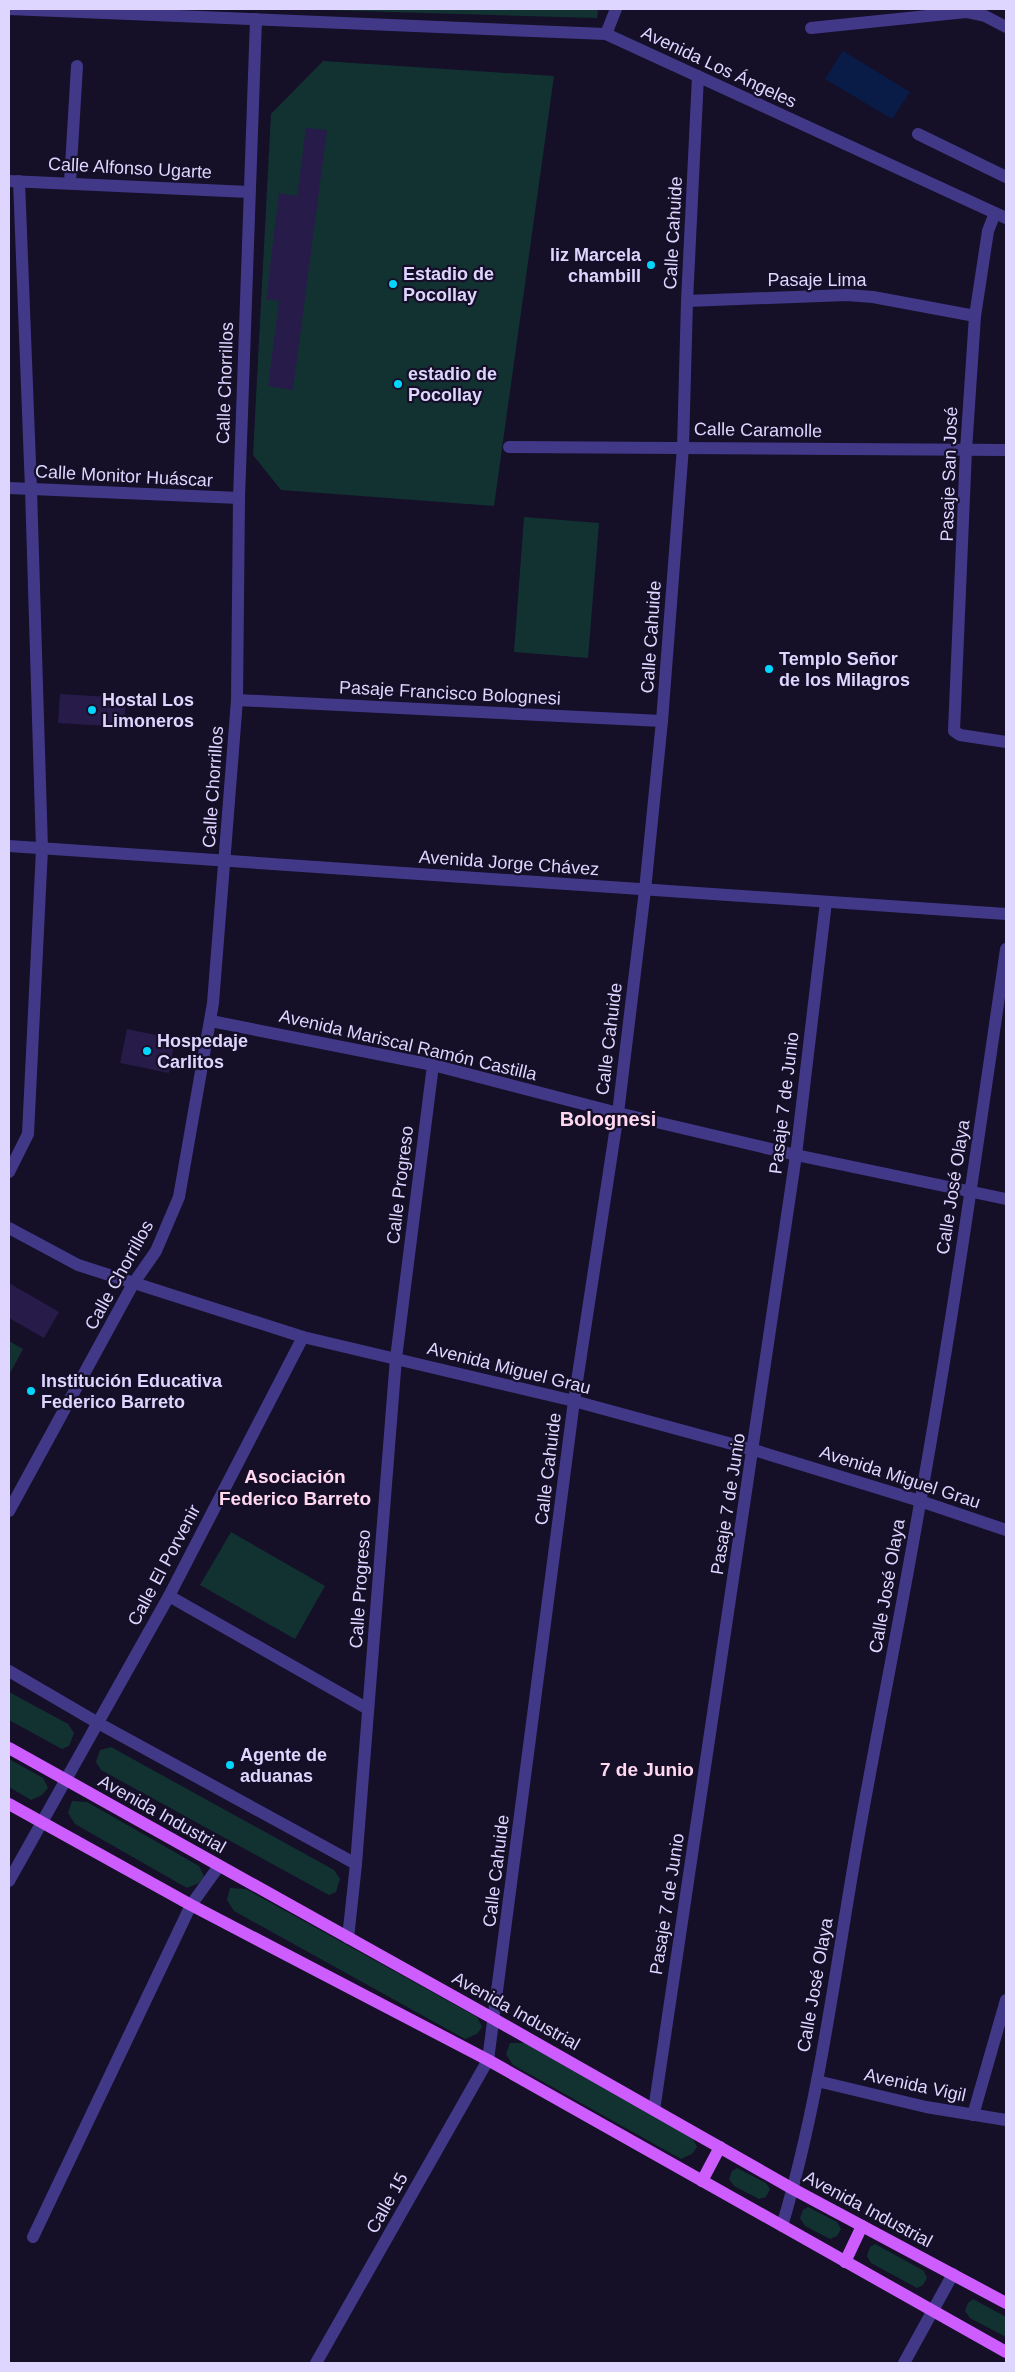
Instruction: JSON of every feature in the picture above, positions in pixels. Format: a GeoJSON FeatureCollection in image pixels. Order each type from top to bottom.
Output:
{"type":"FeatureCollection","features":[{"type":"Feature","properties":{"kind":"main road","name":"Avenida Industrial"},"geometry":{"type":"LineString","coordinates":[[9,1748],[494,2019],[793,2189],[1006,2303]]}},
{"type":"Feature","properties":{"kind":"main road"},"geometry":{"type":"LineString","coordinates":[[9,1804],[191,1905],[488,2060],[1006,2352]]}},
{"type":"Feature","properties":{"kind":"main road"},"geometry":{"type":"LineString","coordinates":[[702,2181],[720,2147]]}},
{"type":"Feature","properties":{"kind":"main road"},"geometry":{"type":"LineString","coordinates":[[845,2262],[862,2226]]}},
{"type":"Feature","properties":{"kind":"street","name":"Avenida Los Ángeles"},"geometry":{"type":"LineString","coordinates":[[9,9],[606,34],[1001,216]]}},
{"type":"Feature","properties":{"kind":"street"},"geometry":{"type":"LineString","coordinates":[[606,34],[616,9]]}},
{"type":"Feature","properties":{"kind":"street"},"geometry":{"type":"LineString","coordinates":[[811,28],[966,12],[985,16],[1006,28]]}},
{"type":"Feature","properties":{"kind":"street","name":"Calle Chorrillos"},"geometry":{"type":"LineString","coordinates":[[9,1511],[133,1284],[156,1251],[179,1197],[211,1020],[237,700],[238,498],[256,19]]}},
{"type":"Feature","properties":{"kind":"street"},"geometry":{"type":"LineString","coordinates":[[70,182],[77,66]]}},
{"type":"Feature","properties":{"kind":"street","name":"Calle Cahuide"},"geometry":{"type":"LineString","coordinates":[[488,2060],[574,1401],[618,1113],[645,890],[662,721],[683,447],[687,301],[698,76]]}},
{"type":"Feature","properties":{"kind":"street"},"geometry":{"type":"LineString","coordinates":[[918,134],[1006,177]]}},
{"type":"Feature","properties":{"kind":"street"},"geometry":{"type":"LineString","coordinates":[[9,1172],[28,1134],[42,849],[31,489],[14,181]]}},
{"type":"Feature","properties":{"kind":"street","name":"Calle Alfonso Ugarte"},"geometry":{"type":"LineString","coordinates":[[14,181],[70,182],[249,192]]}},
{"type":"Feature","properties":{"kind":"street","name":"Pasaje San José"},"geometry":{"type":"LineString","coordinates":[[1001,216],[988,231],[975,316],[966,450],[964,551],[954,731],[960,736],[1006,742]]}},
{"type":"Feature","properties":{"kind":"street","name":"Pasaje Lima"},"geometry":{"type":"LineString","coordinates":[[687,301],[847,295],[872,297],[975,316]]}},
{"type":"Feature","properties":{"kind":"street","name":"Calle Caramolle"},"geometry":{"type":"LineString","coordinates":[[509,447],[1006,450]]}},
{"type":"Feature","properties":{"kind":"street","name":"Calle Monitor Huáscar"},"geometry":{"type":"LineString","coordinates":[[9,488],[238,498]]}},
{"type":"Feature","properties":{"kind":"street","name":"Pasaje Francisco Bolognesi"},"geometry":{"type":"LineString","coordinates":[[237,700],[662,721]]}},
{"type":"Feature","properties":{"kind":"street","name":"Avenida Jorge Chávez"},"geometry":{"type":"LineString","coordinates":[[9,846],[1006,914]]}},
{"type":"Feature","properties":{"kind":"street","name":"Pasaje 7 de Junio"},"geometry":{"type":"LineString","coordinates":[[654,2110],[754,1450],[796,1155],[826,902]]}},
{"type":"Feature","properties":{"kind":"street","name":"Calle José Olaya"},"geometry":{"type":"LineString","coordinates":[[782,2226],[793,2189],[817,2081],[855,1856],[920,1501],[971,1192],[1006,949]]}},
{"type":"Feature","properties":{"kind":"street","name":"Avenida Mariscal Ramón Castilla"},"geometry":{"type":"LineString","coordinates":[[211,1020],[433,1065],[618,1113],[796,1155],[1006,1199]]}},
{"type":"Feature","properties":{"kind":"street","name":"Calle Progreso"},"geometry":{"type":"LineString","coordinates":[[348,1938],[356,1864],[396,1358],[433,1065]]}},
{"type":"Feature","properties":{"kind":"street","name":"Avenida Miguel Grau"},"geometry":{"type":"LineString","coordinates":[[9,1228],[78,1265],[304,1337],[574,1401],[754,1450],[920,1501],[1006,1530]]}},
{"type":"Feature","properties":{"kind":"street","name":"Calle El Porvenir"},"geometry":{"type":"LineString","coordinates":[[9,1881],[169,1596],[304,1337]]}},
{"type":"Feature","properties":{"kind":"street"},"geometry":{"type":"LineString","coordinates":[[169,1596],[368,1709]]}},
{"type":"Feature","properties":{"kind":"street"},"geometry":{"type":"LineString","coordinates":[[9,1671],[98,1723],[356,1864]]}},
{"type":"Feature","properties":{"kind":"street"},"geometry":{"type":"LineString","coordinates":[[33,2237],[191,1905],[219,1866]]}},
{"type":"Feature","properties":{"kind":"street"},"geometry":{"type":"LineString","coordinates":[[973,2115],[1006,2000]]}},
{"type":"Feature","properties":{"kind":"street","name":"Calle 15"},"geometry":{"type":"LineString","coordinates":[[316,2363],[488,2060]]}},
{"type":"Feature","properties":{"kind":"street","name":"Avenida Vigil"},"geometry":{"type":"LineString","coordinates":[[817,2081],[926,2106],[1006,2120]]}},
{"type":"Feature","properties":{"kind":"street"},"geometry":{"type":"LineString","coordinates":[[904,2363],[953,2274]]}},
{"type":"Feature","properties":{"kind":"green space"},"geometry":{"type":"Polygon","coordinates":[[[291,9],[598,9],[597,18],[291,9]]]}},
{"type":"Feature","properties":{"kind":"green space","name":"Estadio de Pocollay"},"geometry":{"type":"Polygon","coordinates":[[[323,61],[554,76],[494,506],[281,490],[253,455],[271,114],[323,61]]]}},
{"type":"Feature","properties":{"kind":"green space"},"geometry":{"type":"Polygon","coordinates":[[[524,517],[599,523],[588,658],[514,652],[524,517]]]}},
{"type":"Feature","properties":{"kind":"green space"},"geometry":{"type":"Polygon","coordinates":[[[9,1341],[23,1349],[9,1375],[9,1341]]]}},
{"type":"Feature","properties":{"kind":"green space"},"geometry":{"type":"Polygon","coordinates":[[[231,1532],[325,1586],[295,1639],[200,1585],[231,1532]]]}},
{"type":"Feature","properties":{"kind":"green space"},"geometry":{"type":"Polygon","coordinates":[[[9,1692],[68,1724],[74,1733],[69,1746],[62,1749],[9,1720],[9,1692]]]}},
{"type":"Feature","properties":{"kind":"green space"},"geometry":{"type":"Polygon","coordinates":[[[111,1747],[334,1870],[340,1879],[336,1892],[329,1895],[101,1770],[96,1762],[100,1750],[111,1747]]]}},
{"type":"Feature","properties":{"kind":"green space"},"geometry":{"type":"Polygon","coordinates":[[[9,1759],[43,1778],[48,1788],[42,1795],[31,1800],[9,1787],[9,1759]]]}},
{"type":"Feature","properties":{"kind":"green space"},"geometry":{"type":"Polygon","coordinates":[[[72,1801],[87,1802],[199,1866],[204,1876],[199,1883],[187,1888],[75,1824],[68,1813],[72,1801]]]}},
{"type":"Feature","properties":{"kind":"green space"},"geometry":{"type":"Polygon","coordinates":[[[230,1888],[246,1889],[477,2017],[482,2027],[477,2034],[465,2039],[234,1911],[227,1900],[230,1888]]]}},
{"type":"Feature","properties":{"kind":"green space"},"geometry":{"type":"Polygon","coordinates":[[[510,2043],[525,2043],[692,2137],[697,2147],[692,2154],[681,2159],[513,2065],[506,2054],[510,2043]]]}},
{"type":"Feature","properties":{"kind":"green space"},"geometry":{"type":"Polygon","coordinates":[[[737,2168],[766,2183],[770,2189],[766,2197],[759,2199],[734,2186],[729,2179],[732,2171],[737,2168]]]}},
{"type":"Feature","properties":{"kind":"green space"},"geometry":{"type":"Polygon","coordinates":[[[808,2207],[837,2222],[841,2229],[837,2236],[830,2239],[805,2226],[800,2218],[803,2210],[808,2207]]]}},
{"type":"Feature","properties":{"kind":"green space"},"geometry":{"type":"Polygon","coordinates":[[[875,2244],[924,2271],[927,2278],[923,2285],[917,2288],[871,2263],[867,2256],[870,2247],[875,2244]]]}},
{"type":"Feature","properties":{"kind":"green space"},"geometry":{"type":"Polygon","coordinates":[[[973,2299],[1006,2317],[1006,2337],[970,2318],[965,2311],[968,2303],[973,2299]]]}},
{"type":"Feature","properties":{"kind":"water"},"geometry":{"type":"Polygon","coordinates":[[[843,51],[910,92],[892,119],[825,79],[843,51]]]}},
{"type":"Feature","properties":{"kind":"building"},"geometry":{"type":"Polygon","coordinates":[[[306,128],[327,130],[293,390],[268,386],[279,301],[266,299],[279,193],[297,196],[306,128]]]}},
{"type":"Feature","properties":{"kind":"building","name":"Hostal Los Limoneros"},"geometry":{"type":"Polygon","coordinates":[[[60,694],[126,698],[124,727],[58,723],[60,694]]]}},
{"type":"Feature","properties":{"kind":"building"},"geometry":{"type":"Polygon","coordinates":[[[127,1029],[175,1039],[169,1073],[120,1063],[127,1029]]]}},
{"type":"Feature","properties":{"kind":"building"},"geometry":{"type":"Polygon","coordinates":[[[9,1283],[59,1312],[44,1338],[9,1318],[9,1283]]]}},
{"type":"Feature","properties":{"kind":"place","name":"liz Marcela chambill"},"geometry":{"type":"Point","coordinates":[651,265]}},
{"type":"Feature","properties":{"kind":"place","name":"Estadio de Pocollay"},"geometry":{"type":"Point","coordinates":[393,284]}},
{"type":"Feature","properties":{"kind":"place","name":"estadio de Pocollay"},"geometry":{"type":"Point","coordinates":[398,384]}},
{"type":"Feature","properties":{"kind":"place","name":"Templo Señor de los Milagros"},"geometry":{"type":"Point","coordinates":[769,669]}},
{"type":"Feature","properties":{"kind":"place","name":"Hostal Los Limoneros"},"geometry":{"type":"Point","coordinates":[92,710]}},
{"type":"Feature","properties":{"kind":"place","name":"Hospedaje Carlitos"},"geometry":{"type":"Point","coordinates":[147,1051]}},
{"type":"Feature","properties":{"kind":"place","name":"Institución Educativa Federico Barreto"},"geometry":{"type":"Point","coordinates":[31,1391]}},
{"type":"Feature","properties":{"kind":"place","name":"Agente de aduanas"},"geometry":{"type":"Point","coordinates":[230,1765]}},
{"type":"Feature","properties":{"kind":"district","name":"Bolognesi"},"geometry":{"type":"Point","coordinates":[608,1119]}},
{"type":"Feature","properties":{"kind":"district","name":"Asociación Federico Barreto"},"geometry":{"type":"Point","coordinates":[295,1487]}},
{"type":"Feature","properties":{"kind":"district","name":"7 de Junio"},"geometry":{"type":"Point","coordinates":[647,1769]}}]}
